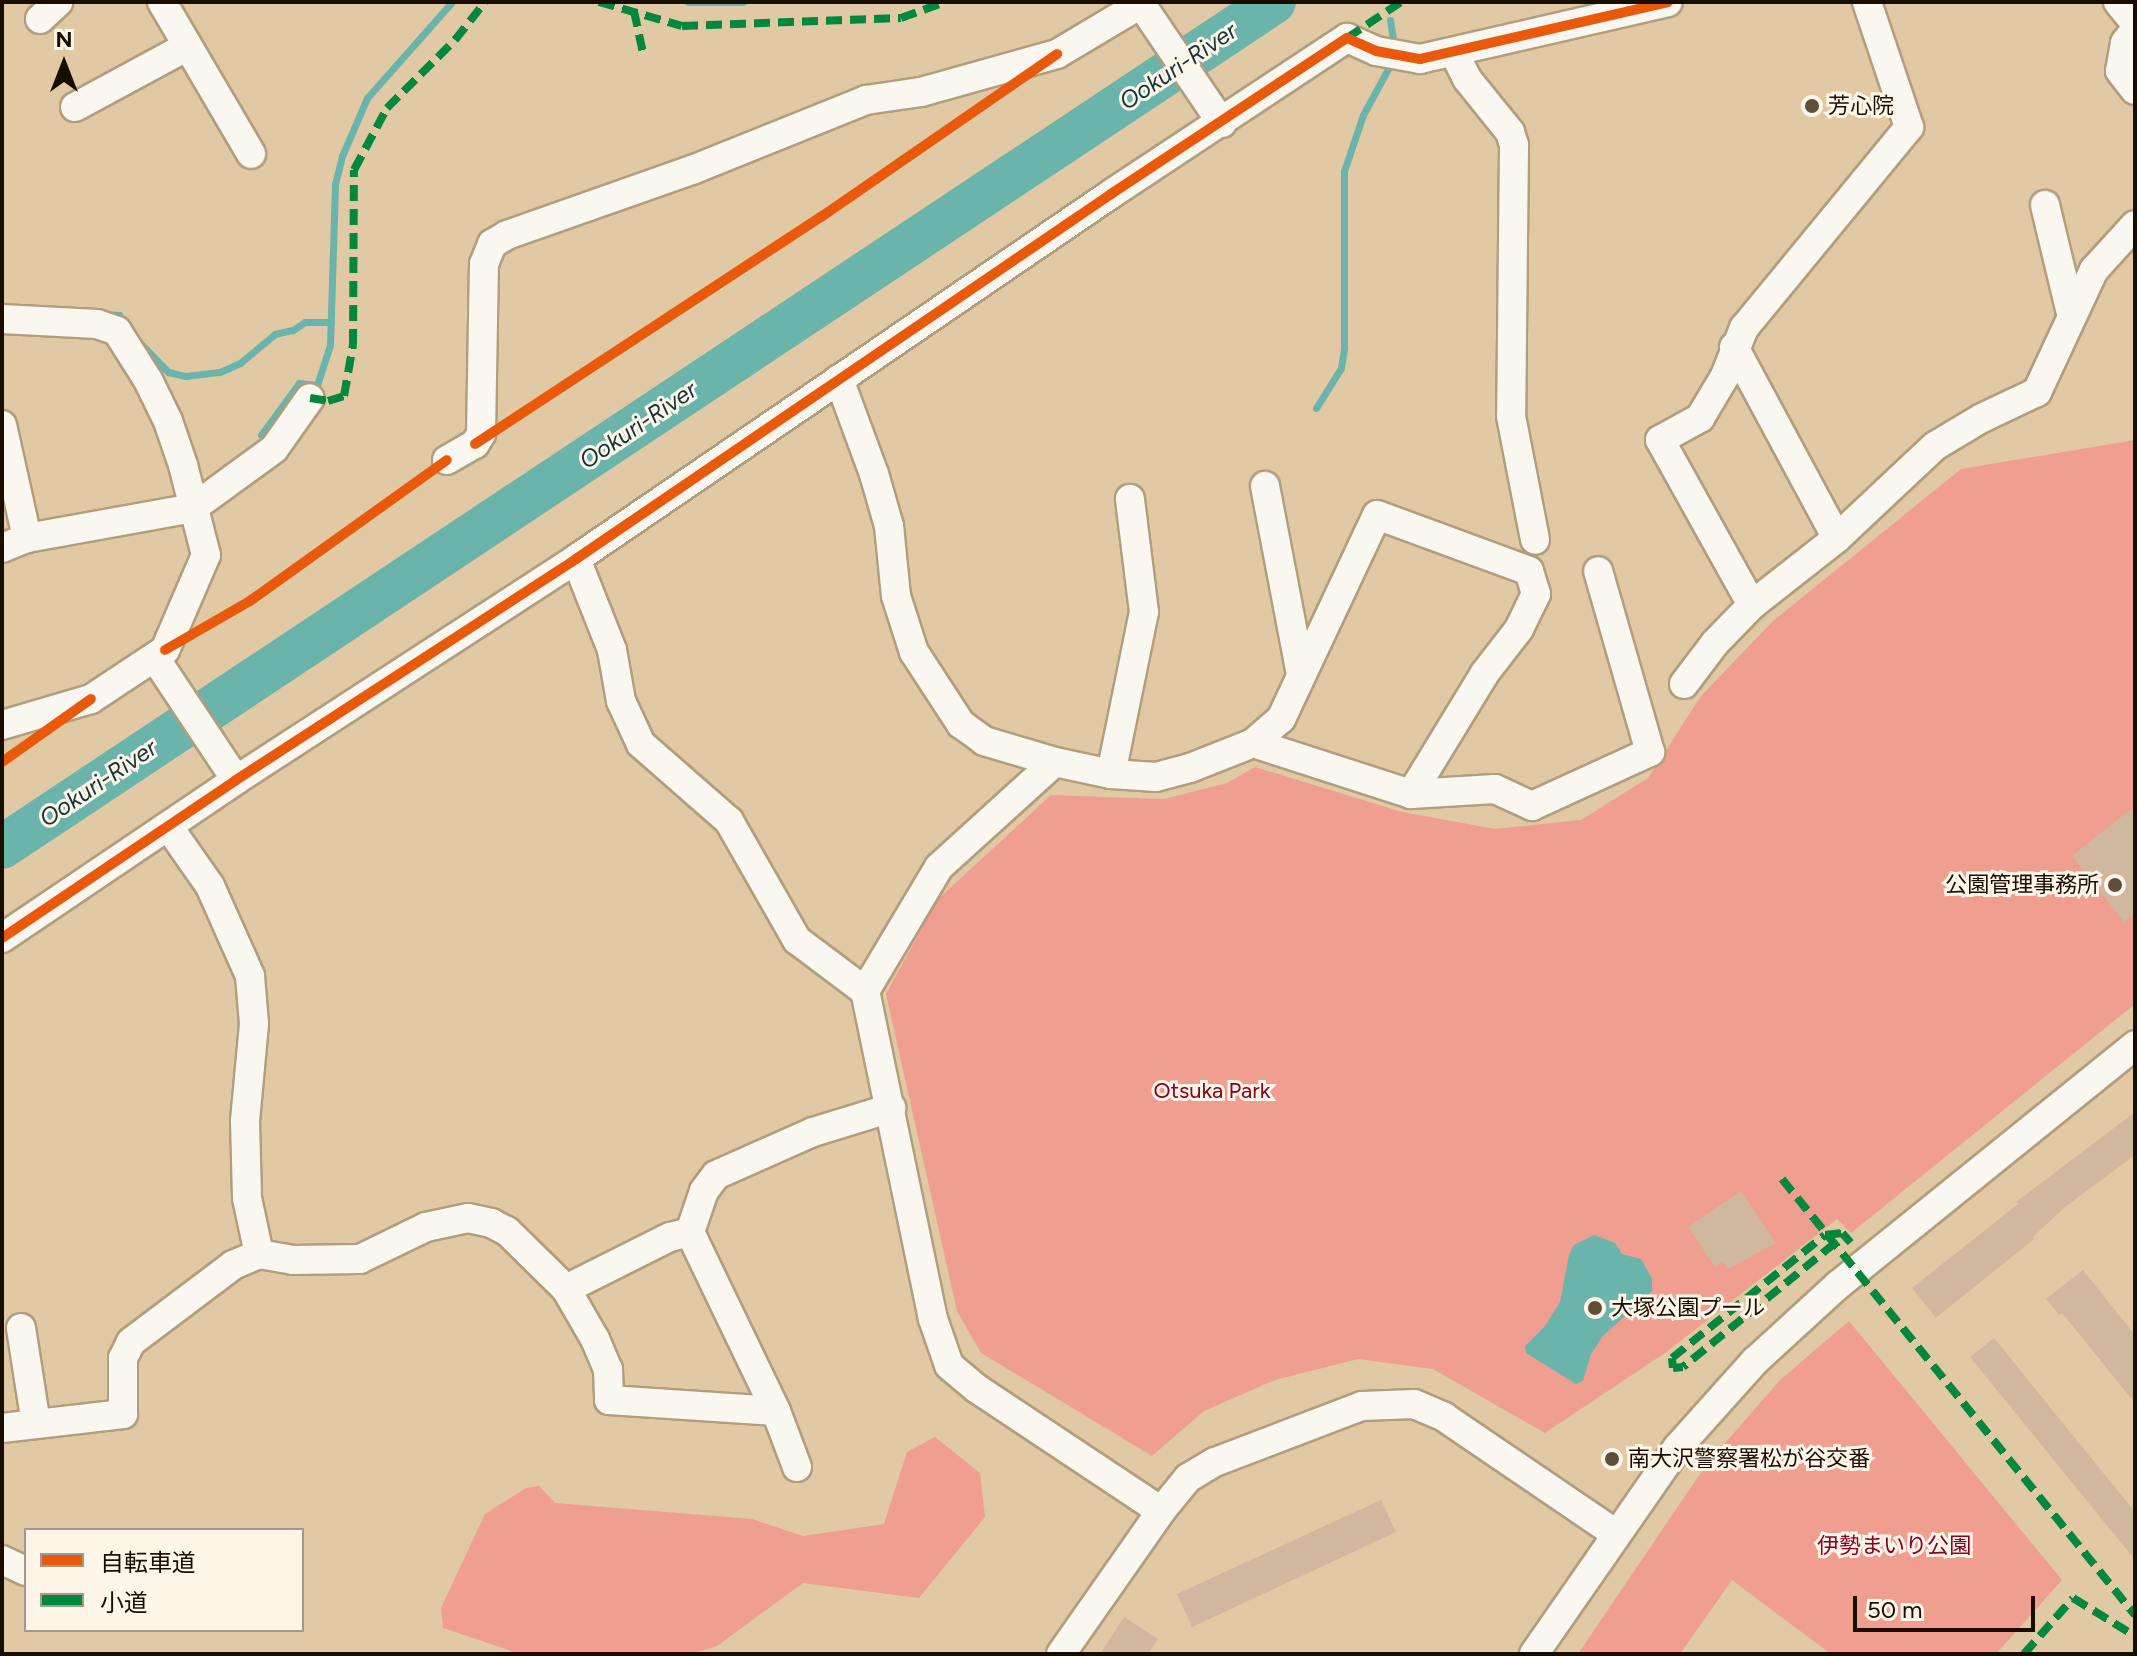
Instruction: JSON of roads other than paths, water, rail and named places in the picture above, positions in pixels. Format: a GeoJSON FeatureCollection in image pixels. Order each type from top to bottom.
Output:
{"type":"FeatureCollection","features":[{"type":"Feature","properties":{"kind":"street"},"geometry":{"type":"LineString","coordinates":[[162,2],[251,154]]}},
{"type":"Feature","properties":{"kind":"street"},"geometry":{"type":"LineString","coordinates":[[2,938],[168,826],[234,776],[576,559],[1220,120],[1347,38],[1376,51],[1420,59],[1668,2]]}},
{"type":"Feature","properties":{"kind":"street"},"geometry":{"type":"LineString","coordinates":[[1752,605],[1660,440],[1700,418],[1725,376],[1734,347],[1754,316],[1909,127],[1867,2]]}},
{"type":"Feature","properties":{"kind":"street"},"geometry":{"type":"LineString","coordinates":[[2118,2],[2135,23]]}},
{"type":"Feature","properties":{"kind":"street"},"geometry":{"type":"LineString","coordinates":[[447,460],[475,444],[481,434],[482,285],[492,244],[692,170],[866,100],[921,92],[1057,54],[1141,4],[1220,120]]}},
{"type":"Feature","properties":{"kind":"street"},"geometry":{"type":"LineString","coordinates":[[2135,30],[2125,43],[2120,71],[2135,90]]}},
{"type":"Feature","properties":{"kind":"street"},"geometry":{"type":"LineString","coordinates":[[75,107],[188,46]]}},
{"type":"Feature","properties":{"kind":"street"},"geometry":{"type":"LineString","coordinates":[[1454,53],[1468,80],[1510,132],[1514,145],[1511,416],[1535,540]]}},
{"type":"Feature","properties":{"kind":"street"},"geometry":{"type":"LineString","coordinates":[[2045,205],[2071,313]]}},
{"type":"Feature","properties":{"kind":"street"},"geometry":{"type":"LineString","coordinates":[[1684,684],[1715,643],[1752,605],[1837,538],[1935,446],[1982,418],[2037,392],[2054,360],[2071,313],[2094,270],[2135,225]]}},
{"type":"Feature","properties":{"kind":"street"},"geometry":{"type":"LineString","coordinates":[[2,319],[97,324],[117,331],[148,380],[168,421],[183,465],[206,555],[157,662],[91,699],[2,725]]}},
{"type":"Feature","properties":{"kind":"street"},"geometry":{"type":"LineString","coordinates":[[1734,347],[1837,538]]}},
{"type":"Feature","properties":{"kind":"street"},"geometry":{"type":"LineString","coordinates":[[839,379],[874,474],[889,526],[896,596],[914,652],[961,724],[984,741],[1055,762],[1111,774],[1156,777],[1190,768],[1253,743],[1281,719],[1377,515],[1529,571],[1536,594],[1519,629],[1485,673],[1411,794]]}},
{"type":"Feature","properties":{"kind":"street"},"geometry":{"type":"LineString","coordinates":[[2,425],[15,543],[193,508],[274,449],[310,398]]}},
{"type":"Feature","properties":{"kind":"street"},"geometry":{"type":"LineString","coordinates":[[1265,486],[1301,675]]}},
{"type":"Feature","properties":{"kind":"street"},"geometry":{"type":"LineString","coordinates":[[1111,774],[1144,612],[1130,499]]}},
{"type":"Feature","properties":{"kind":"street"},"geometry":{"type":"LineString","coordinates":[[576,559],[612,650],[621,701],[641,744],[729,821],[797,940],[865,991],[933,1319],[949,1365],[976,1388],[1161,1511]]}},
{"type":"Feature","properties":{"kind":"street"},"geometry":{"type":"LineString","coordinates":[[1253,743],[1411,794],[1495,789],[1532,806],[1650,752],[1598,571]]}},
{"type":"Feature","properties":{"kind":"street"},"geometry":{"type":"LineString","coordinates":[[157,662],[234,776]]}},
{"type":"Feature","properties":{"kind":"street"},"geometry":{"type":"LineString","coordinates":[[865,991],[939,867],[1055,762]]}},
{"type":"Feature","properties":{"kind":"street"},"geometry":{"type":"LineString","coordinates":[[168,826],[210,886],[250,976],[254,1024],[245,1121],[247,1198],[259,1254]]}},
{"type":"Feature","properties":{"kind":"street"},"geometry":{"type":"LineString","coordinates":[[1534,1654],[1615,1533],[1706,1414],[1791,1326],[2135,1045]]}},
{"type":"Feature","properties":{"kind":"street"},"geometry":{"type":"LineString","coordinates":[[797,1467],[776,1411],[690,1232],[704,1191],[716,1175],[813,1132],[891,1108]]}},
{"type":"Feature","properties":{"kind":"street"},"geometry":{"type":"LineString","coordinates":[[2,1428],[123,1414],[123,1358],[131,1342],[233,1265],[259,1254],[293,1260],[360,1259],[426,1227],[468,1218],[491,1223],[507,1231],[566,1289],[595,1339],[608,1369],[609,1400],[776,1411]]}},
{"type":"Feature","properties":{"kind":"street"},"geometry":{"type":"LineString","coordinates":[[566,1289],[670,1237],[690,1232]]}},
{"type":"Feature","properties":{"kind":"street"},"geometry":{"type":"LineString","coordinates":[[21,1328],[36,1424]]}},
{"type":"Feature","properties":{"kind":"street"},"geometry":{"type":"LineString","coordinates":[[1061,1654],[1161,1511],[1188,1478],[1215,1462],[1362,1406],[1414,1404],[1444,1417],[1615,1533]]}},
{"type":"Feature","properties":{"kind":"street"},"geometry":{"type":"LineString","coordinates":[[2,1560],[24,1570]]}},
{"type":"Feature","properties":{"kind":"water","name":"大塚公園プール"},"geometry":{"type":"Polygon","coordinates":[[[1594,1235],[1615,1243],[1622,1254],[1641,1259],[1652,1279],[1652,1291],[1603,1336],[1591,1354],[1583,1381],[1576,1384],[1526,1353],[1525,1346],[1545,1326],[1560,1302],[1569,1255],[1574,1245],[1594,1235]]]}},
{"type":"Feature","properties":{"kind":"waterway"},"geometry":{"type":"LineString","coordinates":[[261,435],[299,383],[317,385],[330,345],[335,184],[342,156],[367,98],[452,2]]}},
{"type":"Feature","properties":{"kind":"waterway"},"geometry":{"type":"LineString","coordinates":[[688,2],[743,2]]}},
{"type":"Feature","properties":{"kind":"waterway","name":"Ookuri-River"},"geometry":{"type":"LineString","coordinates":[[2,847],[1274,2]]}},
{"type":"Feature","properties":{"kind":"waterway"},"geometry":{"type":"LineString","coordinates":[[1390,20],[1393,39]]}},
{"type":"Feature","properties":{"kind":"waterway"},"geometry":{"type":"LineString","coordinates":[[1316,408],[1341,368],[1344,348],[1344,171],[1363,115],[1390,65]]}},
{"type":"Feature","properties":{"kind":"waterway"},"geometry":{"type":"LineString","coordinates":[[104,314],[119,315],[126,325]]}},
{"type":"Feature","properties":{"kind":"waterway"},"geometry":{"type":"LineString","coordinates":[[141,344],[168,372],[186,376],[220,372],[240,363],[275,334],[293,330],[305,322],[331,322]]}},
{"type":"Feature","properties":{"kind":"place","name":"芳心院"},"geometry":{"type":"Point","coordinates":[1812,106]}},
{"type":"Feature","properties":{"kind":"place","name":"公園管理事務所"},"geometry":{"type":"Point","coordinates":[2115,885]}},
{"type":"Feature","properties":{"kind":"place","name":"大塚公園プール"},"geometry":{"type":"Point","coordinates":[1595,1308]}},
{"type":"Feature","properties":{"kind":"place","name":"南大沢警察署松が谷交番"},"geometry":{"type":"Point","coordinates":[1612,1459]}},
{"type":"Feature","properties":{"kind":"park label","name":"Otsuka Park"},"geometry":{"type":"Point","coordinates":[1212,1091]}},
{"type":"Feature","properties":{"kind":"park label","name":"伊勢まいり公園"},"geometry":{"type":"Point","coordinates":[1894,1546]}}]}
